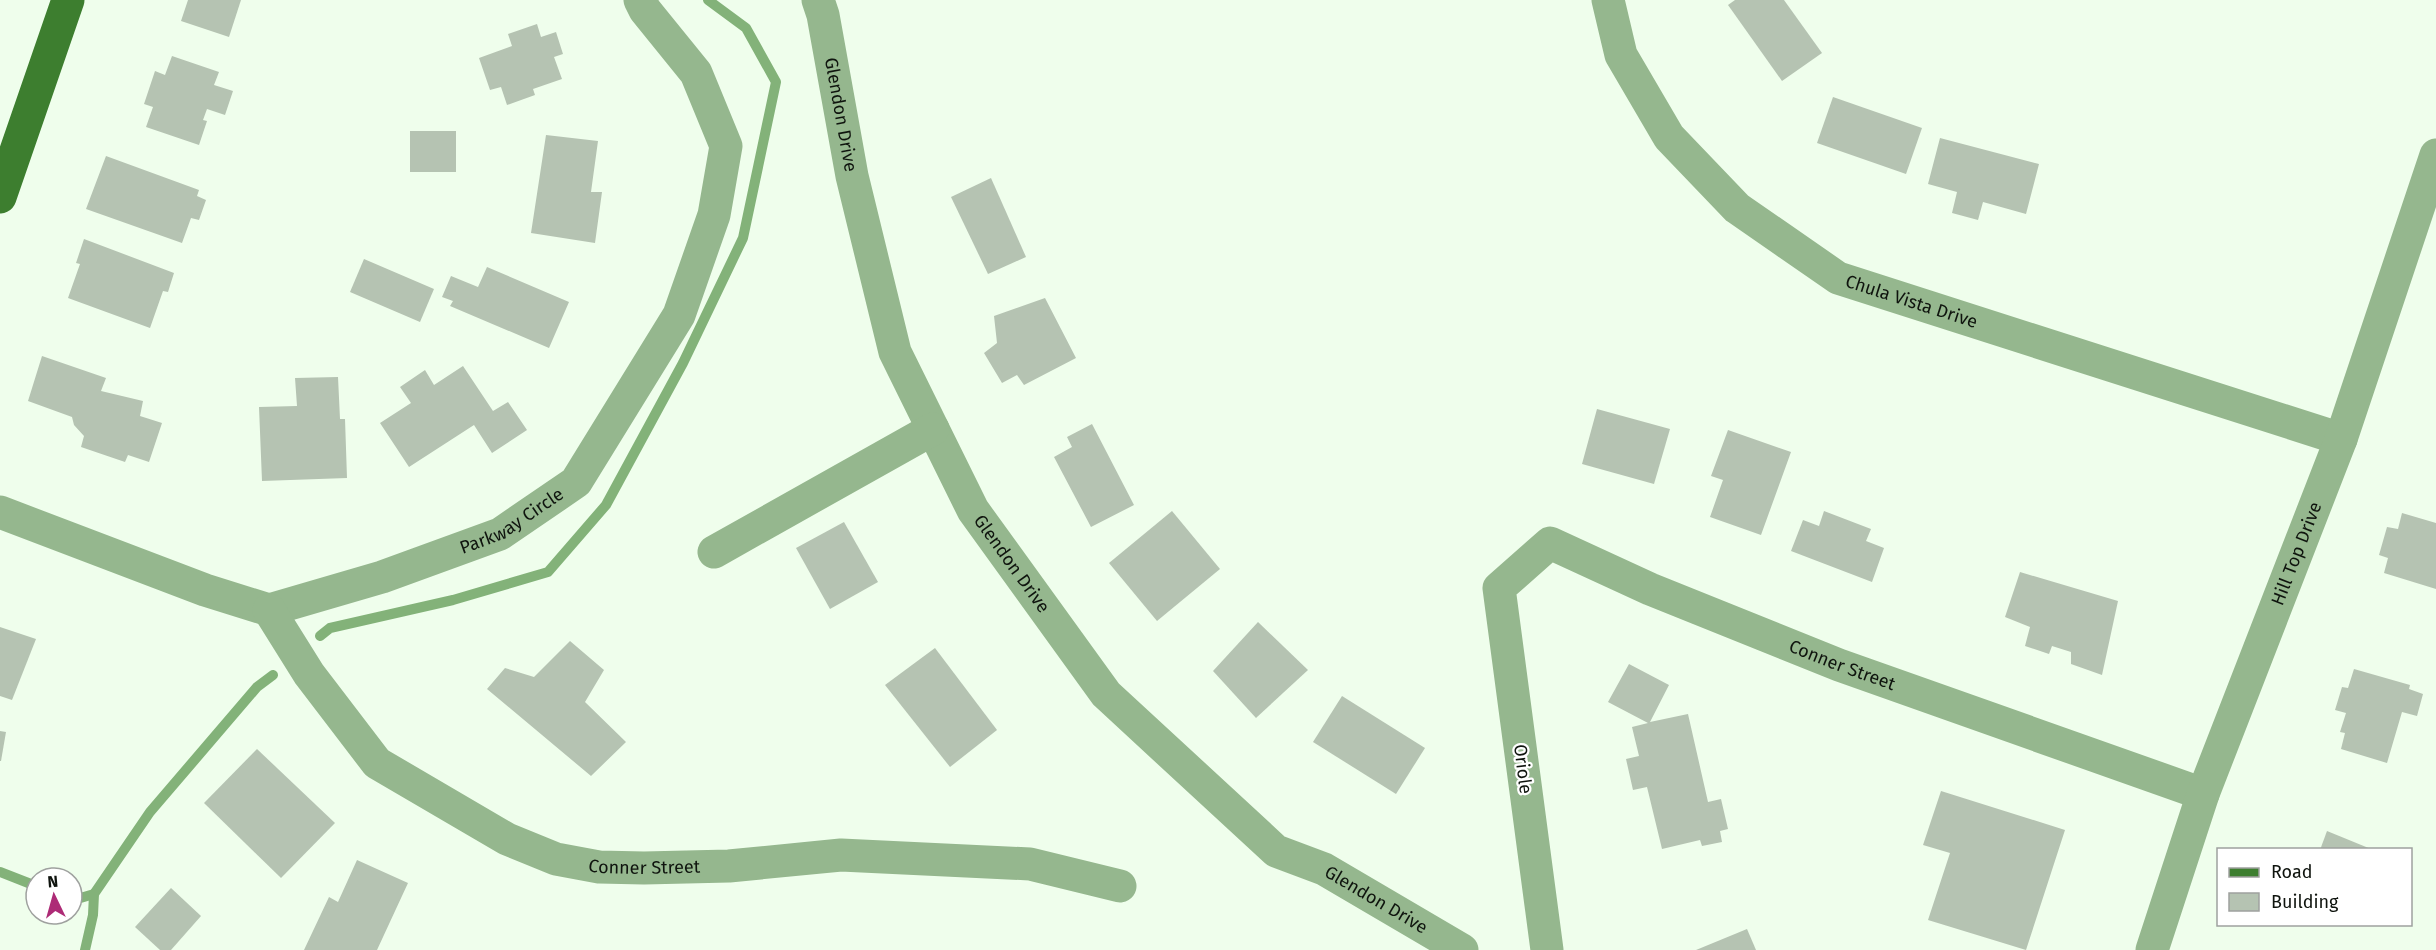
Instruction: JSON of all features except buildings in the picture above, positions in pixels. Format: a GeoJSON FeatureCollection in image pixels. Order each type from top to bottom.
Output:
{"type":"FeatureCollection","features":[{"type":"Feature","properties":{"kind":"main road"},"geometry":{"type":"LineString","coordinates":[[0,196],[68,0]]}},
{"type":"Feature","properties":{"kind":"street","name":"Parkway Circle"},"geometry":{"type":"LineString","coordinates":[[268,610],[382,578],[500,534],[576,482],[673,325],[679,315],[714,215],[726,146],[696,73],[645,10],[640,0]]}},
{"type":"Feature","properties":{"kind":"street","name":"Glendon Drive"},"geometry":{"type":"LineString","coordinates":[[818,0],[823,15],[852,176],[895,352],[973,510],[1106,694],[1276,851],[1324,869],[1462,950]]}},
{"type":"Feature","properties":{"kind":"street","name":"Chula Vista Drive"},"geometry":{"type":"LineString","coordinates":[[1608,0],[1621,55],[1668,137],[1737,208],[1838,278],[2341,439]]}},
{"type":"Feature","properties":{"kind":"street","name":"Hill Top Drive"},"geometry":{"type":"LineString","coordinates":[[2151,950],[2203,794],[2341,439],[2436,155]]}},
{"type":"Feature","properties":{"kind":"street"},"geometry":{"type":"LineString","coordinates":[[714,552],[933,429]]}},
{"type":"Feature","properties":{"kind":"street"},"geometry":{"type":"LineString","coordinates":[[0,512],[205,590],[268,610]]}},
{"type":"Feature","properties":{"kind":"street","name":"Conner Street"},"geometry":{"type":"LineString","coordinates":[[1500,588],[1550,543],[1650,589],[1839,665],[2203,794]]}},
{"type":"Feature","properties":{"kind":"street","name":"Oriole"},"geometry":{"type":"LineString","coordinates":[[1500,588],[1547,950]]}},
{"type":"Feature","properties":{"kind":"street","name":"Conner Street"},"geometry":{"type":"LineString","coordinates":[[268,610],[309,675],[377,764],[507,839],[556,859],[599,867],[644,868],[729,866],[841,855],[1030,864],[1120,886]]}},
{"type":"Feature","properties":{"kind":"waterway"},"geometry":{"type":"LineString","coordinates":[[320,636],[330,628],[453,600],[548,572],[606,505],[683,363],[743,238],[776,82],[746,28],[708,0]]}},
{"type":"Feature","properties":{"kind":"waterway"},"geometry":{"type":"LineString","coordinates":[[85,950],[93,915],[94,894],[150,812],[257,687],[273,675]]}},
{"type":"Feature","properties":{"kind":"waterway"},"geometry":{"type":"LineString","coordinates":[[0,872],[24,881]]}},
{"type":"Feature","properties":{"kind":"waterway"},"geometry":{"type":"LineString","coordinates":[[84,897],[94,894]]}}]}
